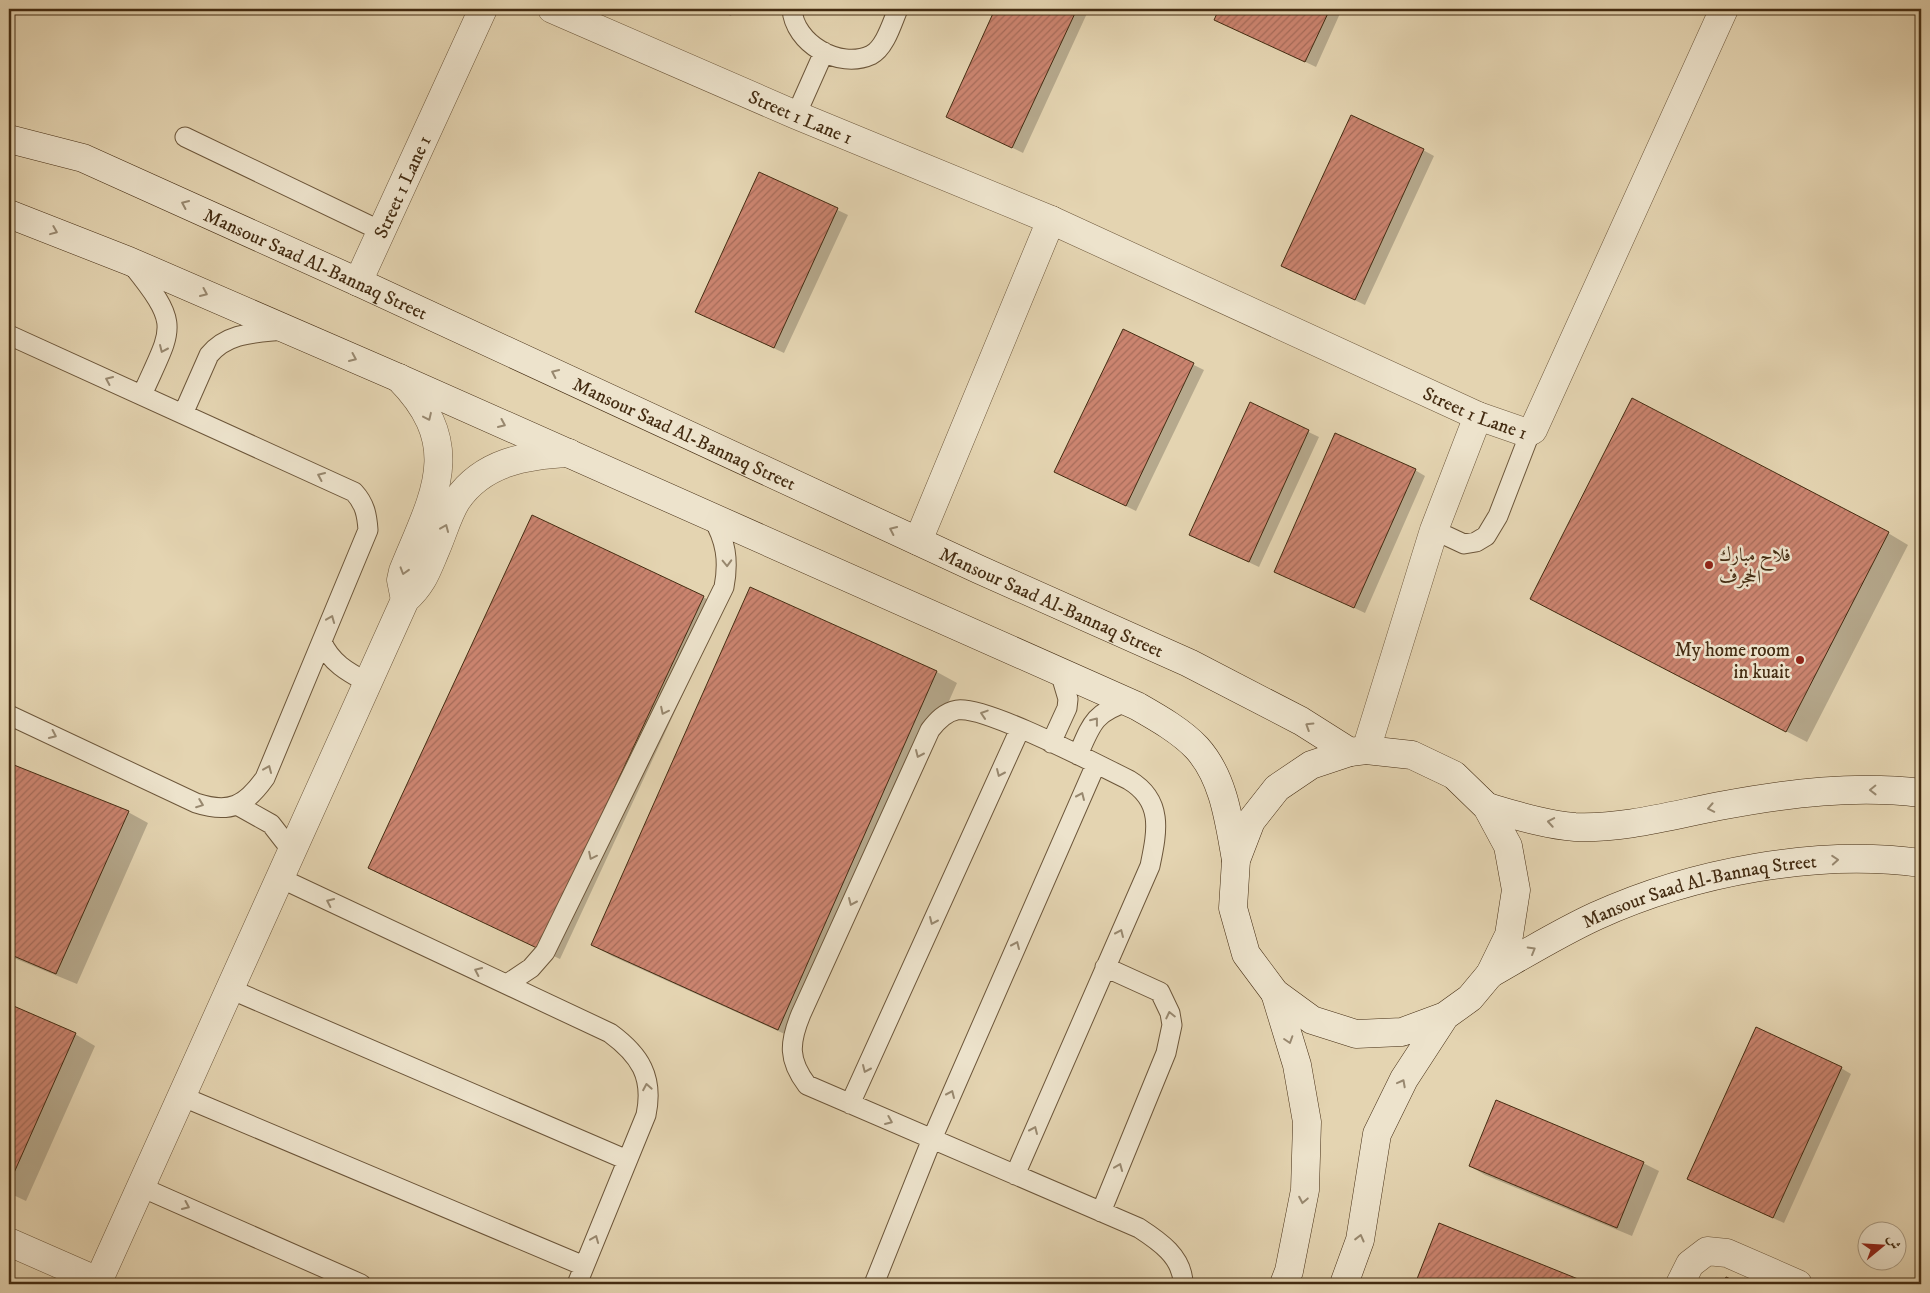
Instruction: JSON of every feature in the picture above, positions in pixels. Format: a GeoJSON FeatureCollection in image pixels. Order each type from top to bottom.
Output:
{"type":"FeatureCollection","features":[{"type":"Feature","properties":{"kind":"street","name":"Street 1 Lane 1"},"geometry":{"type":"LineString","coordinates":[[358,282],[483,9]]}},
{"type":"Feature","properties":{"kind":"street","name":"Street 1 Lane 1"},"geometry":{"type":"LineString","coordinates":[[552,9],[796,115],[1051,220],[1478,416],[1524,433],[1530,432],[1724,9]]}},
{"type":"Feature","properties":{"kind":"street","name":"Mansour Saad Al-Bannaq Street"},"geometry":{"type":"LineString","coordinates":[[9,139],[83,158],[358,282],[918,541],[1189,663],[1358,751]]}},
{"type":"Feature","properties":{"kind":"street"},"geometry":{"type":"LineString","coordinates":[[9,214],[129,261],[399,378],[1128,702],[1170,726],[1196,748],[1214,772],[1228,814],[1236,860],[1233,908],[1246,954],[1274,993],[1297,1065],[1307,1122],[1305,1190],[1289,1271],[1284,1284]]}},
{"type":"Feature","properties":{"kind":"street"},"geometry":{"type":"LineString","coordinates":[[918,541],[1051,220]]}},
{"type":"Feature","properties":{"kind":"street"},"geometry":{"type":"LineString","coordinates":[[399,378],[425,410],[434,429],[439,463],[438,481],[403,571],[401,580],[405,600]]}},
{"type":"Feature","properties":{"kind":"street"},"geometry":{"type":"LineString","coordinates":[[1358,751],[1434,530],[1478,416]]}},
{"type":"Feature","properties":{"kind":"street"},"geometry":{"type":"LineString","coordinates":[[9,1242],[98,1283],[405,600],[423,581],[456,501],[469,485],[484,473],[500,464],[534,455],[568,453]]}},
{"type":"Feature","properties":{"kind":"street"},"geometry":{"type":"LineString","coordinates":[[1236,860],[1251,821],[1276,788],[1311,764],[1358,751],[1412,755],[1454,775],[1487,806],[1508,846],[1516,890],[1510,934],[1490,974],[1470,998],[1445,1016],[1402,1032],[1356,1034],[1312,1020],[1274,993]]}},
{"type":"Feature","properties":{"kind":"street"},"geometry":{"type":"LineString","coordinates":[[1487,806],[1518,816],[1574,827],[1627,825],[1727,805],[1823,791],[1898,790],[1921,793]]}},
{"type":"Feature","properties":{"kind":"street","name":"Mansour Saad Al-Bannaq Street"},"geometry":{"type":"LineString","coordinates":[[1490,974],[1556,936],[1641,897],[1741,870],[1840,859],[1921,863]]}},
{"type":"Feature","properties":{"kind":"street"},"geometry":{"type":"LineString","coordinates":[[1344,1284],[1360,1240],[1377,1134],[1404,1079],[1445,1016]]}},
{"type":"Feature","properties":{"kind":"street"},"geometry":{"type":"LineString","coordinates":[[1680,1284],[1690,1264],[1707,1251],[1727,1253],[1798,1284]]}},
{"type":"Feature","properties":{"kind":"lane"},"geometry":{"type":"LineString","coordinates":[[792,9],[795,25],[804,38],[824,52],[836,56],[854,58],[872,54],[885,39],[898,9]]}},
{"type":"Feature","properties":{"kind":"lane"},"geometry":{"type":"LineString","coordinates":[[796,115],[824,52]]}},
{"type":"Feature","properties":{"kind":"lane"},"geometry":{"type":"LineString","coordinates":[[185,137],[381,231]]}},
{"type":"Feature","properties":{"kind":"lane"},"geometry":{"type":"LineString","coordinates":[[129,261],[162,304],[167,316],[169,331],[142,395]]}},
{"type":"Feature","properties":{"kind":"lane"},"geometry":{"type":"LineString","coordinates":[[183,414],[209,354],[215,347],[235,336],[286,329]]}},
{"type":"Feature","properties":{"kind":"lane"},"geometry":{"type":"LineString","coordinates":[[9,335],[354,492],[362,501],[368,530],[264,778],[252,796],[237,805],[215,809],[196,803],[9,715]]}},
{"type":"Feature","properties":{"kind":"lane"},"geometry":{"type":"LineString","coordinates":[[1434,530],[1464,544],[1476,542],[1486,536],[1498,516],[1530,432]]}},
{"type":"Feature","properties":{"kind":"lane"},"geometry":{"type":"LineString","coordinates":[[507,984],[531,968],[545,952],[724,587],[727,561],[725,545],[712,517]]}},
{"type":"Feature","properties":{"kind":"lane"},"geometry":{"type":"LineString","coordinates":[[322,642],[326,653],[335,662],[368,683]]}},
{"type":"Feature","properties":{"kind":"lane"},"geometry":{"type":"LineString","coordinates":[[1052,744],[1067,708],[1068,700],[1060,672]]}},
{"type":"Feature","properties":{"kind":"lane"},"geometry":{"type":"LineString","coordinates":[[1078,756],[1096,719],[1103,712],[1128,702]]}},
{"type":"Feature","properties":{"kind":"lane"},"geometry":{"type":"LineString","coordinates":[[1015,1175],[1150,866],[1156,822],[1150,802],[1141,787],[1096,764],[983,713],[970,710],[956,710],[946,714],[933,726],[809,996],[794,1031],[792,1046],[796,1070],[807,1086],[932,1139],[1015,1175],[1101,1212],[1139,1228],[1160,1242],[1179,1264],[1183,1284]]}},
{"type":"Feature","properties":{"kind":"lane"},"geometry":{"type":"LineString","coordinates":[[850,1104],[1020,729]]}},
{"type":"Feature","properties":{"kind":"lane"},"geometry":{"type":"LineString","coordinates":[[874,1284],[932,1139],[1096,764]]}},
{"type":"Feature","properties":{"kind":"lane"},"geometry":{"type":"LineString","coordinates":[[237,805],[271,824],[292,851]]}},
{"type":"Feature","properties":{"kind":"lane"},"geometry":{"type":"LineString","coordinates":[[280,878],[610,1033],[628,1046],[642,1065],[648,1086],[649,1101],[646,1115],[577,1284]]}},
{"type":"Feature","properties":{"kind":"lane"},"geometry":{"type":"LineString","coordinates":[[1101,1212],[1166,1054],[1172,1025],[1170,1013],[1160,992],[1105,967]]}},
{"type":"Feature","properties":{"kind":"lane"},"geometry":{"type":"LineString","coordinates":[[230,989],[627,1160]]}},
{"type":"Feature","properties":{"kind":"lane"},"geometry":{"type":"LineString","coordinates":[[182,1096],[584,1266]]}},
{"type":"Feature","properties":{"kind":"lane"},"geometry":{"type":"LineString","coordinates":[[141,1187],[361,1284]]}},
{"type":"Feature","properties":{"kind":"building"},"geometry":{"type":"Polygon","coordinates":[[[995,9],[1077,9],[1012,148],[946,117],[995,9]]]}},
{"type":"Feature","properties":{"kind":"building"},"geometry":{"type":"Polygon","coordinates":[[[1219,9],[1330,9],[1305,62],[1214,20],[1219,9]]]}},
{"type":"Feature","properties":{"kind":"building"},"geometry":{"type":"Polygon","coordinates":[[[1351,115],[1424,149],[1355,300],[1281,266],[1351,115]]]}},
{"type":"Feature","properties":{"kind":"building"},"geometry":{"type":"Polygon","coordinates":[[[759,172],[838,208],[774,348],[695,312],[759,172]]]}},
{"type":"Feature","properties":{"kind":"building"},"geometry":{"type":"Polygon","coordinates":[[[1123,329],[1194,363],[1126,506],[1054,472],[1123,329]]]}},
{"type":"Feature","properties":{"kind":"building","name":"فلاح مبارك الحجرف"},"geometry":{"type":"Polygon","coordinates":[[[1632,398],[1889,532],[1786,732],[1530,599],[1632,398]]]}},
{"type":"Feature","properties":{"kind":"building"},"geometry":{"type":"Polygon","coordinates":[[[1250,402],[1309,430],[1249,562],[1189,535],[1250,402]]]}},
{"type":"Feature","properties":{"kind":"building"},"geometry":{"type":"Polygon","coordinates":[[[1335,433],[1416,469],[1354,608],[1274,572],[1335,433]]]}},
{"type":"Feature","properties":{"kind":"building"},"geometry":{"type":"Polygon","coordinates":[[[532,515],[704,596],[539,949],[368,868],[532,515]]]}},
{"type":"Feature","properties":{"kind":"building"},"geometry":{"type":"Polygon","coordinates":[[[750,587],[937,671],[778,1030],[591,945],[750,587]]]}},
{"type":"Feature","properties":{"kind":"building"},"geometry":{"type":"Polygon","coordinates":[[[9,763],[129,811],[56,974],[9,954],[9,763]]]}},
{"type":"Feature","properties":{"kind":"building"},"geometry":{"type":"Polygon","coordinates":[[[9,1004],[76,1033],[9,1184],[9,1004]]]}},
{"type":"Feature","properties":{"kind":"building"},"geometry":{"type":"Polygon","coordinates":[[[1756,1027],[1842,1067],[1773,1218],[1687,1179],[1756,1027]]]}},
{"type":"Feature","properties":{"kind":"building"},"geometry":{"type":"Polygon","coordinates":[[[1496,1100],[1644,1162],[1617,1228],[1469,1166],[1496,1100]]]}},
{"type":"Feature","properties":{"kind":"building"},"geometry":{"type":"Polygon","coordinates":[[[1439,1223],[1588,1283],[1415,1284],[1439,1223]]]}},
{"type":"Feature","properties":{"kind":"building"},"geometry":{"type":"Polygon","coordinates":[[[1726,1277],[1742,1284],[1722,1284],[1726,1277]]]}},
{"type":"Feature","properties":{"kind":"place","name":"فلاح مبارك الحجرف"},"geometry":{"type":"Point","coordinates":[1709,565]}},
{"type":"Feature","properties":{"kind":"place","name":"My home room in kuait"},"geometry":{"type":"Point","coordinates":[1800,660]}}]}
